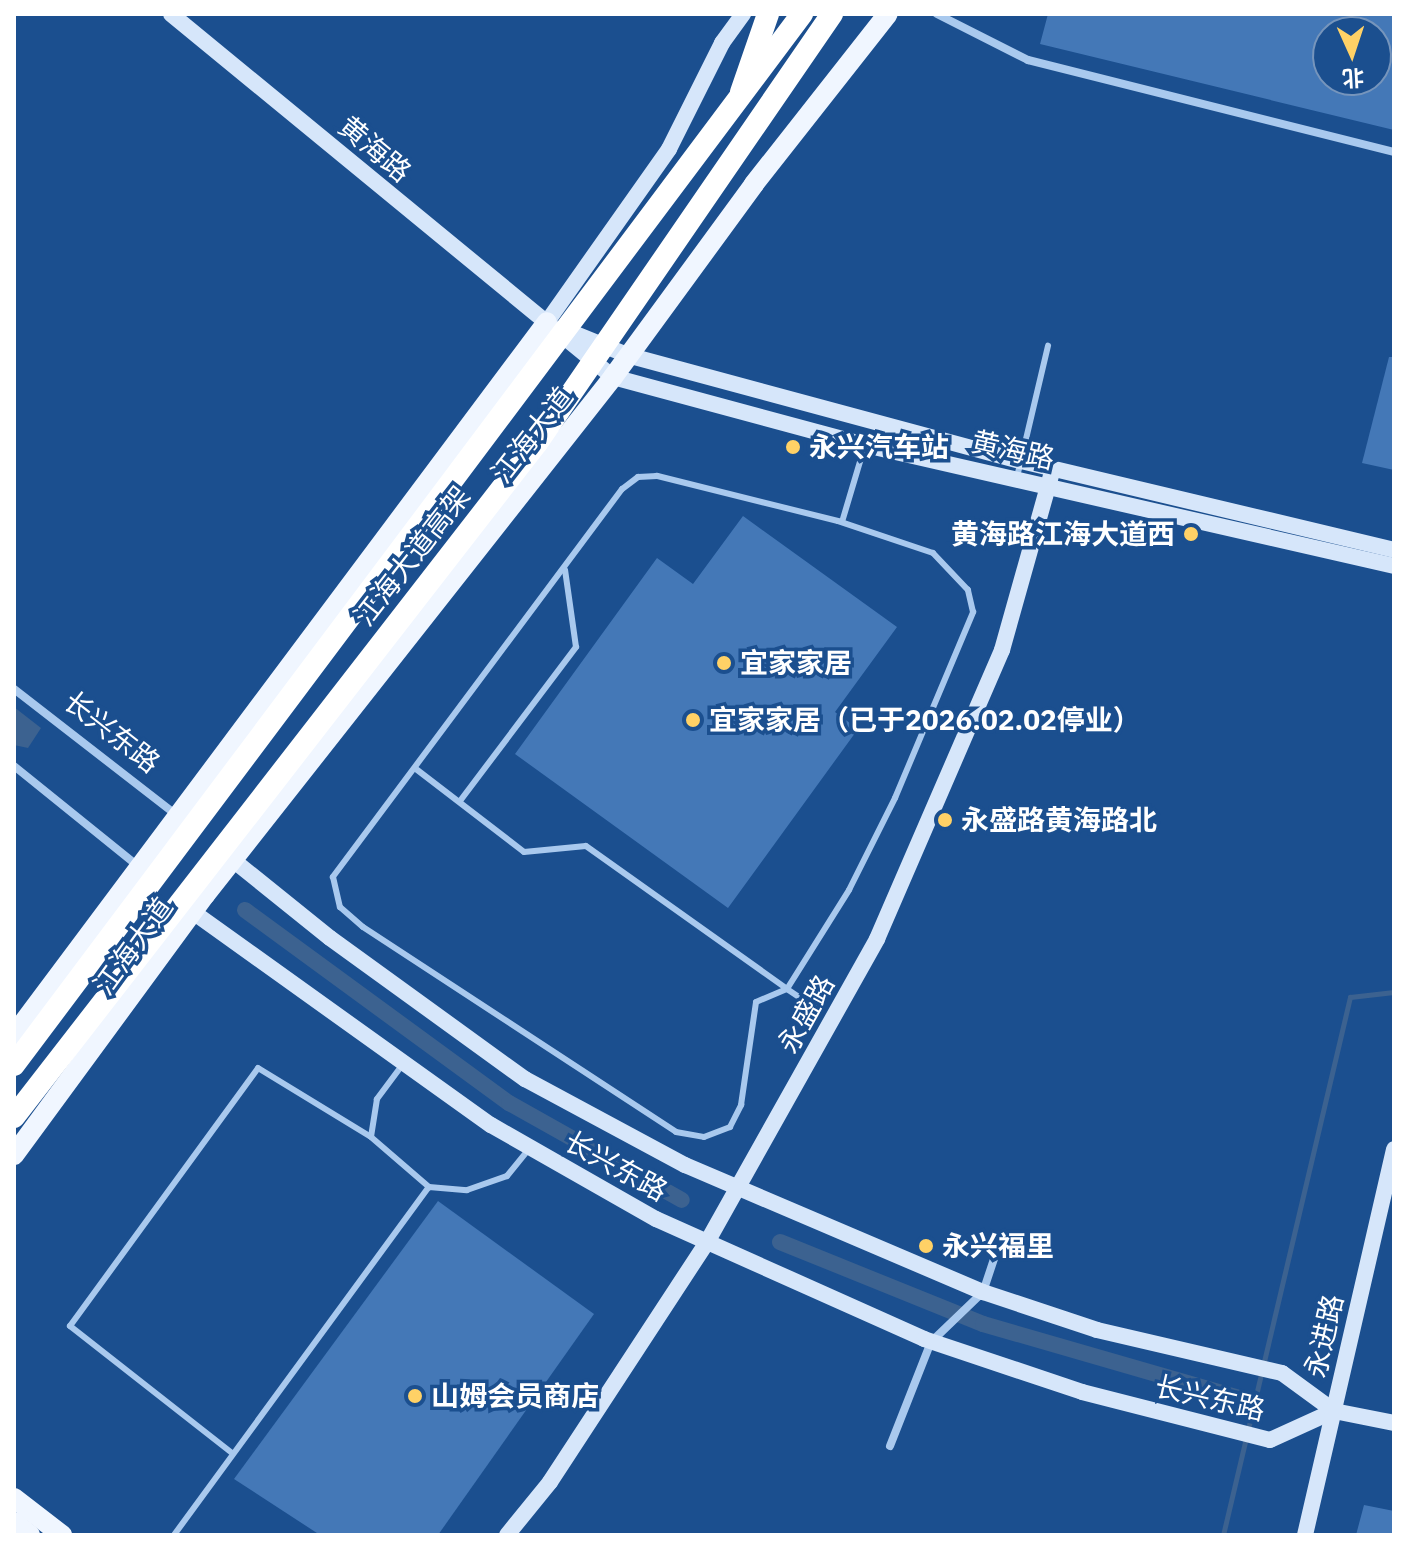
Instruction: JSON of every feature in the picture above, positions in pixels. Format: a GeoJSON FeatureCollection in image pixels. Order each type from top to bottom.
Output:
{"type":"FeatureCollection","features":[{"type":"Feature","properties":{"kind":"highway"},"geometry":{"type":"LineString","coordinates":[[737,103],[768,14]]}},
{"type":"Feature","properties":{"kind":"highway","name":"江海大道高架"},"geometry":{"type":"LineString","coordinates":[[14,1065],[802,14]]}},
{"type":"Feature","properties":{"kind":"highway","name":"江海大道高架"},"geometry":{"type":"LineString","coordinates":[[14,1117],[537,443],[832,14]]}},
{"type":"Feature","properties":{"kind":"highway"},"geometry":{"type":"LineString","coordinates":[[819,33],[839,14]]}},
{"type":"Feature","properties":{"kind":"main road","name":"江海大道"},"geometry":{"type":"LineString","coordinates":[[14,1155],[193,912],[613,377],[888,14]]}},
{"type":"Feature","properties":{"kind":"main road","name":"江海大道"},"geometry":{"type":"LineString","coordinates":[[14,1035],[547,322]]}},
{"type":"Feature","properties":{"kind":"main road"},"geometry":{"type":"LineString","coordinates":[[14,1498],[62,1535]]}},
{"type":"Feature","properties":{"kind":"main road"},"geometry":{"type":"LineString","coordinates":[[14,1522],[30,1535]]}},
{"type":"Feature","properties":{"kind":"street","name":"黄海路"},"geometry":{"type":"LineString","coordinates":[[171,14],[613,377],[865,445],[1019,469]]}},
{"type":"Feature","properties":{"kind":"street"},"geometry":{"type":"LineString","coordinates":[[547,322],[669,149],[722,43],[743,14]]}},
{"type":"Feature","properties":{"kind":"street"},"geometry":{"type":"LineString","coordinates":[[937,14],[1028,60],[1394,152]]}},
{"type":"Feature","properties":{"kind":"street","name":"黄海路"},"geometry":{"type":"LineString","coordinates":[[547,322],[627,355],[1019,469],[1394,566]]}},
{"type":"Feature","properties":{"kind":"street","name":"黄海路"},"geometry":{"type":"LineString","coordinates":[[1051,477],[1394,550]]}},
{"type":"Feature","properties":{"kind":"street","name":"永盛路"},"geometry":{"type":"LineString","coordinates":[[507,1535],[550,1482],[706,1244],[877,939],[963,750],[1002,650],[1051,477]]}},
{"type":"Feature","properties":{"kind":"street","name":"长兴东路"},"geometry":{"type":"LineString","coordinates":[[14,689],[179,816]]}},
{"type":"Feature","properties":{"kind":"street"},"geometry":{"type":"LineString","coordinates":[[14,766],[140,868]]}},
{"type":"Feature","properties":{"kind":"street","name":"长兴东路"},"geometry":{"type":"LineString","coordinates":[[193,912],[403,1064],[530,1147],[706,1244],[931,1342],[1006,1370],[1231,1431],[1270,1440],[1334,1411],[1282,1373],[1097,1330],[983,1292],[685,1165],[525,1079],[330,938],[233,860]]}},
{"type":"Feature","properties":{"kind":"street","name":"永进路"},"geometry":{"type":"LineString","coordinates":[[1305,1535],[1394,1149]]}},
{"type":"Feature","properties":{"kind":"street"},"geometry":{"type":"LineString","coordinates":[[890,1446],[931,1342],[983,1292],[997,1250]]}},
{"type":"Feature","properties":{"kind":"street"},"geometry":{"type":"LineString","coordinates":[[1334,1411],[1394,1423]]}},
{"type":"Feature","properties":{"kind":"lane"},"geometry":{"type":"LineString","coordinates":[[1019,469],[1048,346]]}},
{"type":"Feature","properties":{"kind":"lane"},"geometry":{"type":"LineString","coordinates":[[842,522],[865,445]]}},
{"type":"Feature","properties":{"kind":"lane"},"geometry":{"type":"LineString","coordinates":[[657,476],[842,522],[933,553],[968,590],[973,612],[895,798],[849,890],[787,989],[756,1002],[741,1105],[730,1127],[704,1137],[676,1132],[432,976],[340,907],[333,877],[565,570],[622,489],[638,477],[657,476]]}},
{"type":"Feature","properties":{"kind":"lane"},"geometry":{"type":"LineString","coordinates":[[460,801],[576,647],[565,570]]}},
{"type":"Feature","properties":{"kind":"lane"},"geometry":{"type":"LineString","coordinates":[[416,769],[524,852],[586,846],[817,1009]]}},
{"type":"Feature","properties":{"kind":"lane"},"geometry":{"type":"LineString","coordinates":[[371,1137],[377,1099],[403,1064]]}},
{"type":"Feature","properties":{"kind":"lane"},"geometry":{"type":"LineString","coordinates":[[232,1453],[70,1326],[258,1068],[371,1137],[429,1187],[467,1190],[507,1176],[530,1147]]}},
{"type":"Feature","properties":{"kind":"lane"},"geometry":{"type":"LineString","coordinates":[[174,1535],[429,1187]]}},
{"type":"Feature","properties":{"kind":"water"},"geometry":{"type":"Polygon","coordinates":[[[14,707],[41,728],[28,748],[14,745],[14,707]]]}},
{"type":"Feature","properties":{"kind":"building"},"geometry":{"type":"Polygon","coordinates":[[[1048,14],[1394,14],[1394,130],[1040,44],[1048,14]]]}},
{"type":"Feature","properties":{"kind":"building"},"geometry":{"type":"Polygon","coordinates":[[[1389,357],[1394,357],[1394,470],[1362,463],[1389,357]]]}},
{"type":"Feature","properties":{"kind":"building","name":"宜家家居（已于2026.02.02停业）"},"geometry":{"type":"Polygon","coordinates":[[[743,516],[897,627],[835,712],[858,729],[728,908],[515,754],[657,558],[693,584],[743,516]]]}},
{"type":"Feature","properties":{"kind":"building","name":"山姆会员商店"},"geometry":{"type":"Polygon","coordinates":[[[438,1201],[594,1314],[438,1535],[320,1535],[234,1479],[438,1201]]]}},
{"type":"Feature","properties":{"kind":"building"},"geometry":{"type":"Polygon","coordinates":[[[1364,1505],[1394,1511],[1394,1535],[1356,1535],[1364,1505]]]}},
{"type":"Feature","properties":{"kind":"waterway"},"geometry":{"type":"LineString","coordinates":[[245,910],[509,1103],[682,1200]]}},
{"type":"Feature","properties":{"kind":"waterway"},"geometry":{"type":"LineString","coordinates":[[1223,1535],[1350,997],[1394,992]]}},
{"type":"Feature","properties":{"kind":"waterway"},"geometry":{"type":"LineString","coordinates":[[780,1242],[983,1324],[1254,1402]]}},
{"type":"Feature","properties":{"kind":"place","name":"永兴汽车站"},"geometry":{"type":"Point","coordinates":[793,447]}},
{"type":"Feature","properties":{"kind":"place","name":"黄海路江海大道西"},"geometry":{"type":"Point","coordinates":[1191,534]}},
{"type":"Feature","properties":{"kind":"place","name":"宜家家居"},"geometry":{"type":"Point","coordinates":[724,663]}},
{"type":"Feature","properties":{"kind":"place","name":"宜家家居（已于2026.02.02停业）"},"geometry":{"type":"Point","coordinates":[693,720]}},
{"type":"Feature","properties":{"kind":"place","name":"永盛路黄海路北"},"geometry":{"type":"Point","coordinates":[945,820]}},
{"type":"Feature","properties":{"kind":"place","name":"永兴福里"},"geometry":{"type":"Point","coordinates":[926,1246]}},
{"type":"Feature","properties":{"kind":"place","name":"山姆会员商店"},"geometry":{"type":"Point","coordinates":[415,1396]}}]}
